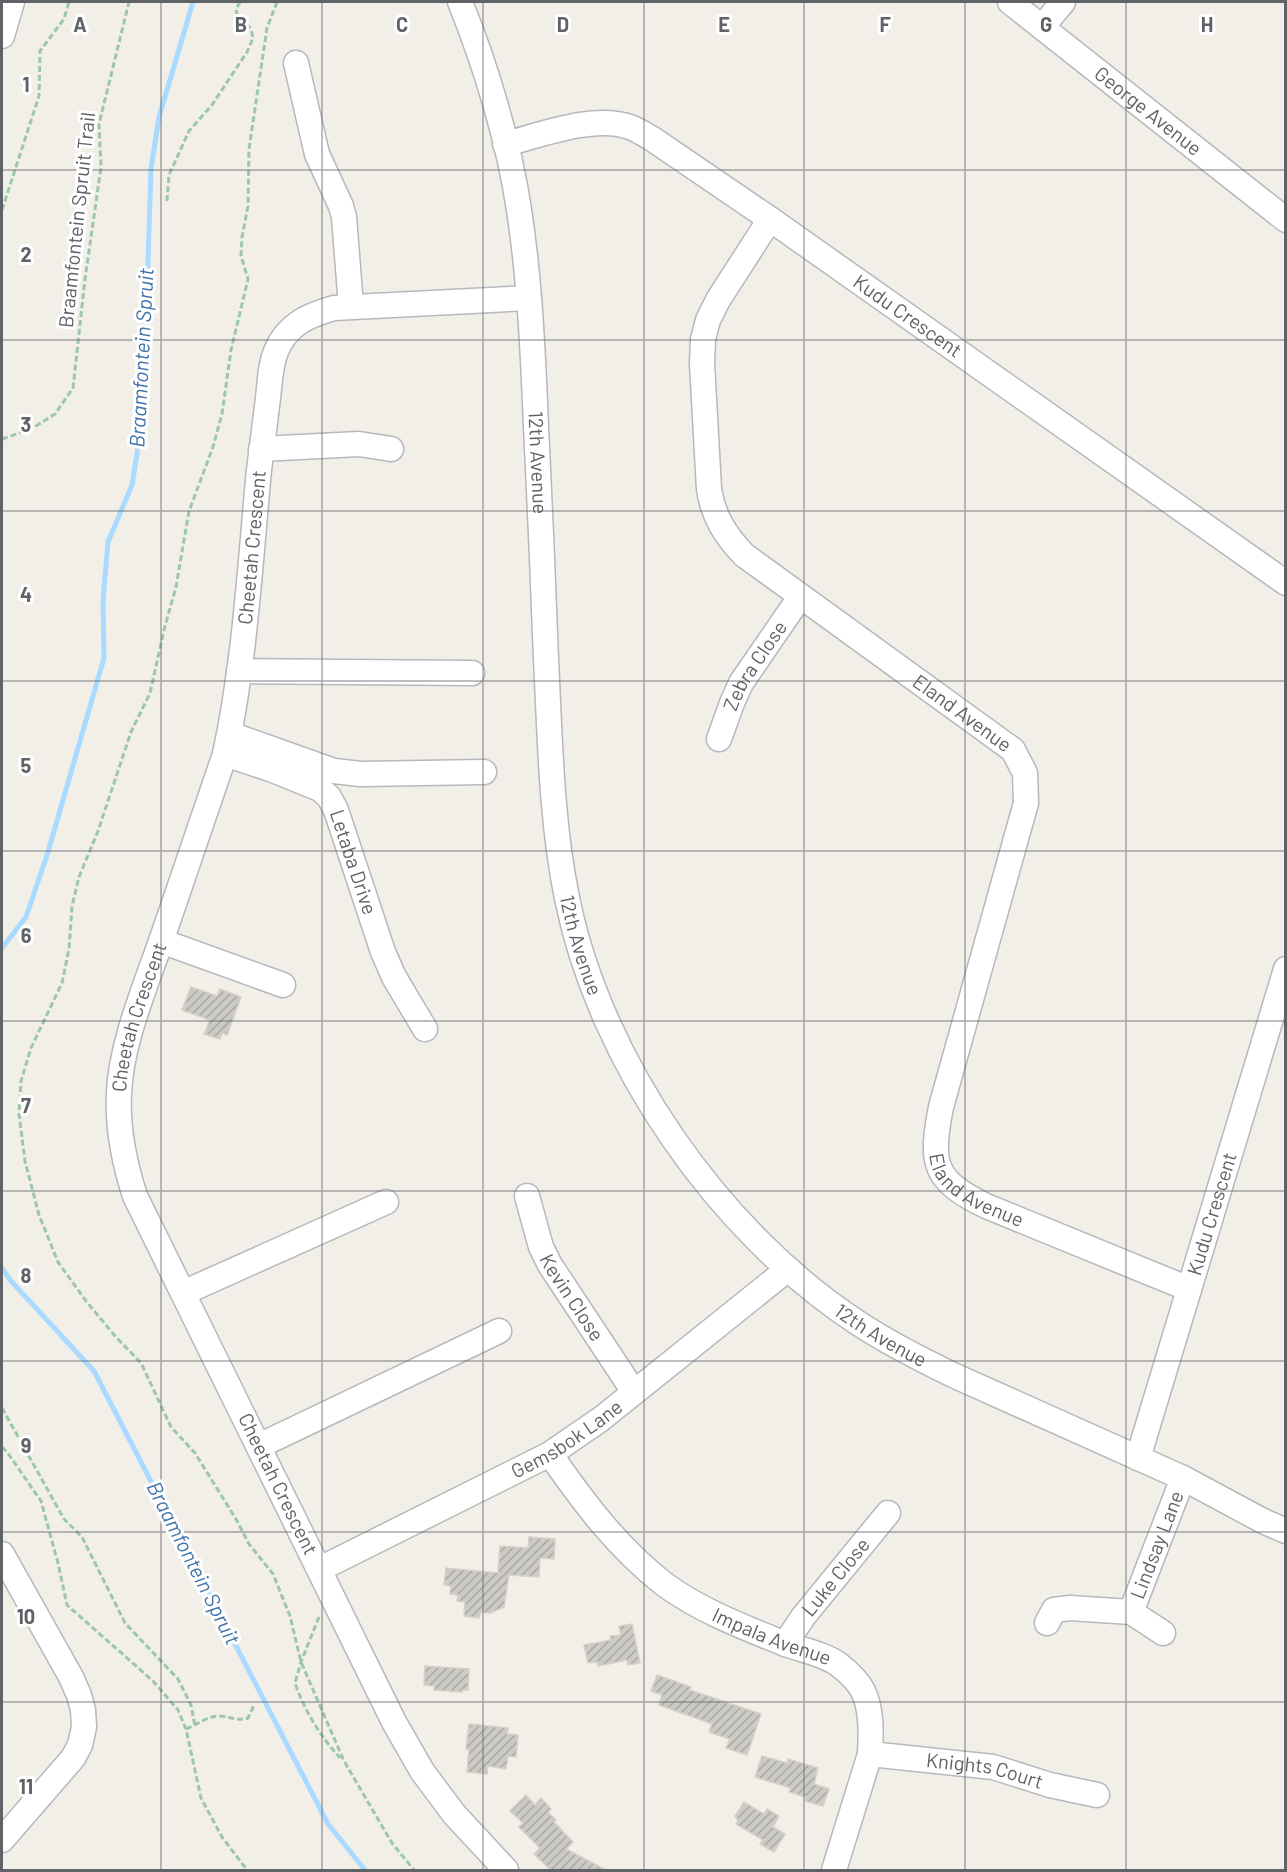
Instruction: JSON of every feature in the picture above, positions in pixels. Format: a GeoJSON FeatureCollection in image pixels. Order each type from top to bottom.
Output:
{"type":"FeatureCollection","features":[{"type":"Feature","properties":{"kind":"street"},"geometry":{"type":"LineString","coordinates":[[2,36],[12,2]]}},
{"type":"Feature","properties":{"kind":"street","name":"12th Avenue"},"geometry":{"type":"LineString","coordinates":[[460,2],[480,54],[505,144],[519,206],[533,346],[550,742],[557,833],[567,900],[586,968],[615,1040],[660,1119],[695,1170],[735,1216],[788,1269],[856,1322],[916,1358],[1184,1478],[1286,1531]]}},
{"type":"Feature","properties":{"kind":"street","name":"George Avenue"},"geometry":{"type":"LineString","coordinates":[[1010,2],[1286,220]]}},
{"type":"Feature","properties":{"kind":"street"},"geometry":{"type":"LineString","coordinates":[[1042,27],[1063,2]]}},
{"type":"Feature","properties":{"kind":"street"},"geometry":{"type":"LineString","coordinates":[[296,63],[317,154],[344,217],[351,306]]}},
{"type":"Feature","properties":{"kind":"street","name":"Kudu Crescent"},"geometry":{"type":"LineString","coordinates":[[505,144],[564,129],[613,123],[631,127],[651,138],[771,219],[1286,583]]}},
{"type":"Feature","properties":{"kind":"street","name":"Eland Avenue"},"geometry":{"type":"LineString","coordinates":[[771,219],[718,300],[708,320],[703,339],[702,363],[712,507],[730,540],[744,555],[1013,750],[1025,773],[1026,803],[944,1096],[935,1151],[939,1168],[947,1182],[962,1194],[986,1206],[1189,1290]]}},
{"type":"Feature","properties":{"kind":"street","name":"Cheetah Crescent"},"geometry":{"type":"LineString","coordinates":[[506,1870],[454,1815],[422,1771],[394,1722],[135,1196],[124,1160],[119,1123],[119,1091],[124,1057],[141,997],[227,744],[239,671],[261,449],[272,366],[277,349],[285,335],[297,322],[314,314],[351,306],[529,298]]}},
{"type":"Feature","properties":{"kind":"street"},"geometry":{"type":"LineString","coordinates":[[261,449],[359,444],[392,449]]}},
{"type":"Feature","properties":{"kind":"street","name":"Zebra Close"},"geometry":{"type":"LineString","coordinates":[[719,739],[741,683],[800,597]]}},
{"type":"Feature","properties":{"kind":"street"},"geometry":{"type":"LineString","coordinates":[[239,671],[471,673]]}},
{"type":"Feature","properties":{"kind":"street"},"geometry":{"type":"LineString","coordinates":[[227,744],[340,772],[484,772]]}},
{"type":"Feature","properties":{"kind":"street","name":"Letaba Drive"},"geometry":{"type":"LineString","coordinates":[[227,744],[320,789],[329,797],[336,810],[383,952],[394,977],[425,1029]]}},
{"type":"Feature","properties":{"kind":"street"},"geometry":{"type":"LineString","coordinates":[[161,941],[283,985]]}},
{"type":"Feature","properties":{"kind":"street","name":"Kudu Crescent"},"geometry":{"type":"LineString","coordinates":[[1138,1458],[1286,969]]}},
{"type":"Feature","properties":{"kind":"street","name":"Kevin Close"},"geometry":{"type":"LineString","coordinates":[[527,1196],[541,1247],[550,1265],[634,1392]]}},
{"type":"Feature","properties":{"kind":"street"},"geometry":{"type":"LineString","coordinates":[[183,1293],[386,1202]]}},
{"type":"Feature","properties":{"kind":"street","name":"Gemsbok Lane"},"geometry":{"type":"LineString","coordinates":[[320,1569],[550,1454],[601,1419],[788,1269]]}},
{"type":"Feature","properties":{"kind":"street"},"geometry":{"type":"LineString","coordinates":[[259,1446],[499,1331]]}},
{"type":"Feature","properties":{"kind":"street","name":"Impala Avenue"},"geometry":{"type":"LineString","coordinates":[[550,1454],[603,1528],[629,1554],[666,1585],[704,1608],[785,1644],[823,1656],[838,1664],[863,1692],[871,1735],[870,1754],[834,1870]]}},
{"type":"Feature","properties":{"kind":"street","name":"Lindsay Lane"},"geometry":{"type":"LineString","coordinates":[[1131,1612],[1184,1478]]}},
{"type":"Feature","properties":{"kind":"street","name":"Luke Close"},"geometry":{"type":"LineString","coordinates":[[785,1644],[803,1617],[888,1513]]}},
{"type":"Feature","properties":{"kind":"street"},"geometry":{"type":"LineString","coordinates":[[2,1554],[71,1677],[82,1710],[84,1728],[80,1745],[73,1758],[2,1840]]}},
{"type":"Feature","properties":{"kind":"street","name":"Lindsay Lane"},"geometry":{"type":"LineString","coordinates":[[1047,1623],[1054,1610],[1070,1608],[1131,1612],[1162,1633]]}},
{"type":"Feature","properties":{"kind":"street","name":"Knights Court"},"geometry":{"type":"LineString","coordinates":[[870,1754],[993,1767],[1050,1785],[1097,1795]]}},
{"type":"Feature","properties":{"kind":"path"},"geometry":{"type":"LineString","coordinates":[[2,210],[39,96],[40,51],[64,19],[69,2]]}},
{"type":"Feature","properties":{"kind":"path","name":"Braamfontein Spruit Trail"},"geometry":{"type":"LineString","coordinates":[[2,440],[31,429],[55,414],[73,388],[100,167],[99,124],[129,2]]}},
{"type":"Feature","properties":{"kind":"path"},"geometry":{"type":"LineString","coordinates":[[166,201],[169,176],[189,131],[212,105],[247,52],[253,38],[251,29],[237,14],[236,9],[240,2]]}},
{"type":"Feature","properties":{"kind":"path"},"geometry":{"type":"LineString","coordinates":[[2,1408],[64,1519],[82,1537],[125,1623],[178,1678],[191,1705],[195,1726]]}},
{"type":"Feature","properties":{"kind":"path"},"geometry":{"type":"LineString","coordinates":[[2,1447],[41,1501],[67,1605],[153,1681],[178,1710],[186,1729],[201,1798],[222,1837],[247,1870]]}},
{"type":"Feature","properties":{"kind":"path"},"geometry":{"type":"LineString","coordinates":[[332,1593],[316,1622],[295,1683],[318,1729],[327,1743],[344,1761]]}},
{"type":"Feature","properties":{"kind":"path"},"geometry":{"type":"LineString","coordinates":[[186,1729],[206,1719],[219,1716],[241,1720],[248,1718],[255,1705]]}},
{"type":"Feature","properties":{"kind":"building"},"geometry":{"type":"Polygon","coordinates":[[[191,987],[217,996],[220,989],[241,997],[227,1035],[222,1033],[220,1039],[204,1034],[210,1020],[182,1010],[191,987]]]}},
{"type":"Feature","properties":{"kind":"building"},"geometry":{"type":"Polygon","coordinates":[[[529,1537],[555,1539],[554,1559],[540,1558],[539,1577],[509,1575],[504,1607],[490,1613],[480,1612],[479,1618],[464,1616],[465,1602],[457,1601],[458,1595],[450,1594],[451,1586],[444,1585],[446,1568],[498,1573],[500,1546],[528,1548],[529,1537]]]}},
{"type":"Feature","properties":{"kind":"building"},"geometry":{"type":"Polygon","coordinates":[[[632,1624],[640,1663],[628,1665],[627,1660],[598,1666],[597,1662],[588,1663],[584,1645],[611,1640],[610,1636],[621,1635],[619,1626],[632,1624]]]}},
{"type":"Feature","properties":{"kind":"building"},"geometry":{"type":"Polygon","coordinates":[[[425,1666],[469,1669],[468,1690],[462,1690],[462,1692],[434,1690],[435,1686],[424,1685],[425,1666]]]}},
{"type":"Feature","properties":{"kind":"building"},"geometry":{"type":"Polygon","coordinates":[[[657,1675],[691,1687],[690,1690],[761,1714],[747,1755],[726,1748],[730,1739],[709,1732],[712,1724],[659,1705],[662,1695],[651,1691],[657,1675]]]}},
{"type":"Feature","properties":{"kind":"building"},"geometry":{"type":"Polygon","coordinates":[[[469,1724],[508,1728],[507,1734],[518,1735],[516,1757],[508,1756],[506,1769],[488,1766],[487,1774],[467,1772],[469,1750],[466,1749],[469,1724]]]}},
{"type":"Feature","properties":{"kind":"building"},"geometry":{"type":"Polygon","coordinates":[[[762,1756],[787,1763],[788,1759],[818,1768],[814,1784],[829,1789],[823,1806],[805,1801],[806,1797],[789,1792],[791,1788],[755,1777],[762,1756]]]}},
{"type":"Feature","properties":{"kind":"building"},"geometry":{"type":"Polygon","coordinates":[[[526,1795],[535,1805],[541,1798],[551,1809],[548,1812],[556,1820],[554,1822],[573,1842],[566,1849],[606,1870],[551,1870],[534,1854],[540,1848],[519,1827],[523,1823],[510,1811],[526,1795]]]}},
{"type":"Feature","properties":{"kind":"building"},"geometry":{"type":"Polygon","coordinates":[[[744,1802],[764,1814],[767,1809],[779,1816],[773,1827],[785,1834],[774,1852],[760,1844],[763,1840],[736,1824],[738,1821],[735,1816],[744,1802]]]}},
{"type":"Feature","properties":{"kind":"waterway","name":"Braamfontein Spruit"},"geometry":{"type":"LineString","coordinates":[[2,948],[26,917],[48,852],[104,658],[103,600],[108,542],[132,485],[143,416],[151,169],[159,117],[193,2]]}},
{"type":"Feature","properties":{"kind":"waterway","name":"Braamfontein Spruit"},"geometry":{"type":"LineString","coordinates":[[2,1268],[11,1281],[94,1371],[328,1824],[365,1870]]}}]}
